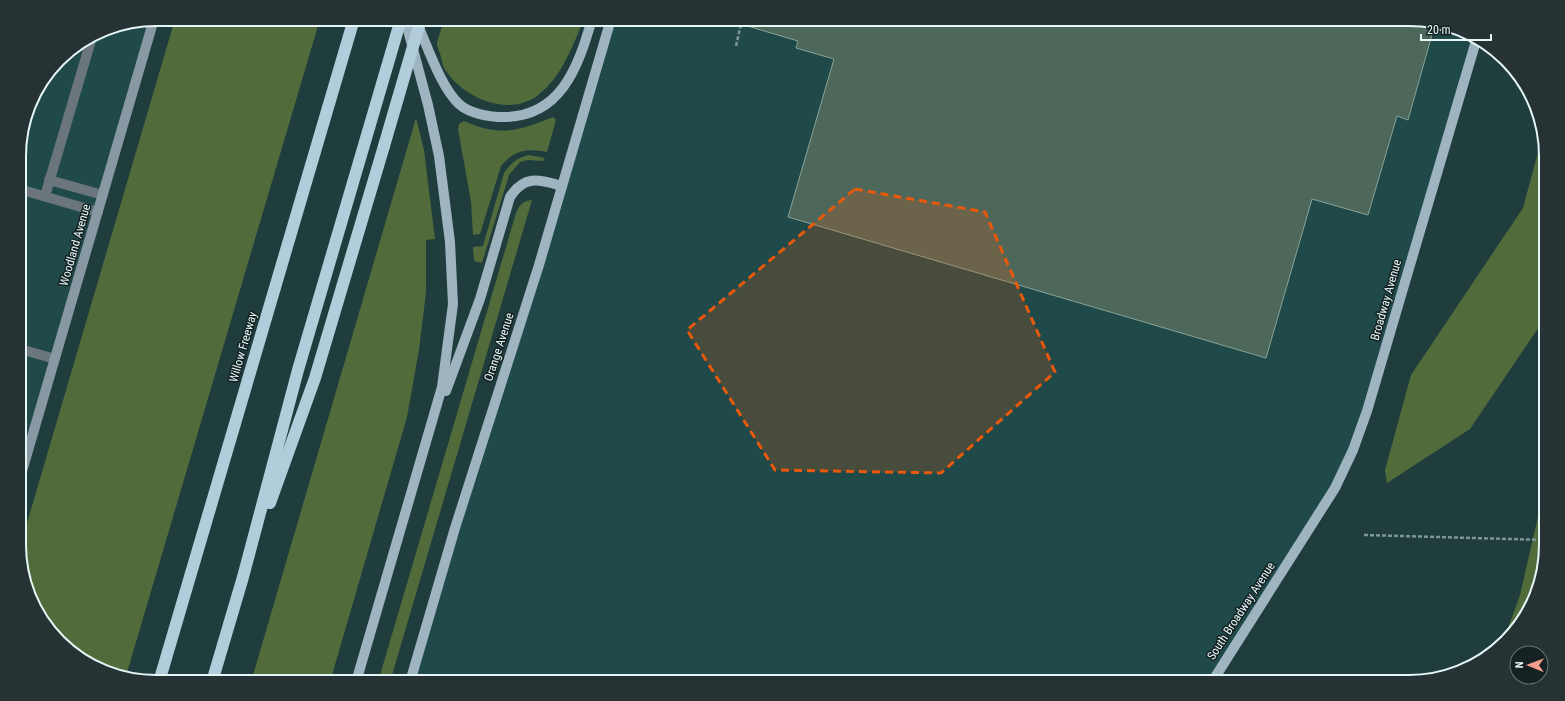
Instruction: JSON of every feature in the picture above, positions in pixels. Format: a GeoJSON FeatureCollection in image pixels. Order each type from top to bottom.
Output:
{"type":"FeatureCollection","features":[{"type":"Feature","properties":{"kind":"highway","name":"Willow Freeway"},"geometry":{"type":"LineString","coordinates":[[161,675],[352,26]]}},
{"type":"Feature","properties":{"kind":"highway"},"geometry":{"type":"LineString","coordinates":[[214,675],[243,577],[298,370],[399,26]]}},
{"type":"Feature","properties":{"kind":"highway"},"geometry":{"type":"LineString","coordinates":[[243,577],[315,378],[420,26]]}},
{"type":"Feature","properties":{"kind":"main road"},"geometry":{"type":"LineString","coordinates":[[358,675],[442,387],[453,304],[450,242],[439,156],[426,98],[407,26]]}},
{"type":"Feature","properties":{"kind":"main road"},"geometry":{"type":"LineString","coordinates":[[419,26],[444,83],[458,104],[479,115],[505,117],[528,114],[550,103],[560,92],[575,69],[590,26]]}},
{"type":"Feature","properties":{"kind":"main road","name":"Orange Avenue"},"geometry":{"type":"LineString","coordinates":[[412,675],[455,528],[539,265],[609,26]]}},
{"type":"Feature","properties":{"kind":"main road","name":"Broadway Avenue"},"geometry":{"type":"LineString","coordinates":[[1293,555],[1335,488],[1353,450],[1367,411],[1475,44]]}},
{"type":"Feature","properties":{"kind":"main road"},"geometry":{"type":"LineString","coordinates":[[431,428],[480,299],[510,197],[515,189],[530,180],[537,180],[562,186]]}},
{"type":"Feature","properties":{"kind":"main road","name":"South Broadway Avenue"},"geometry":{"type":"LineString","coordinates":[[1216,675],[1293,555]]}},
{"type":"Feature","properties":{"kind":"street","name":"Woodland Avenue"},"geometry":{"type":"LineString","coordinates":[[26,458],[152,26]]}},
{"type":"Feature","properties":{"kind":"lane"},"geometry":{"type":"LineString","coordinates":[[45,196],[90,44]]}},
{"type":"Feature","properties":{"kind":"lane"},"geometry":{"type":"LineString","coordinates":[[49,180],[103,195]]}},
{"type":"Feature","properties":{"kind":"lane"},"geometry":{"type":"LineString","coordinates":[[26,190],[98,212]]}},
{"type":"Feature","properties":{"kind":"lane"},"geometry":{"type":"LineString","coordinates":[[26,351],[55,359]]}},
{"type":"Feature","properties":{"kind":"path"},"geometry":{"type":"LineString","coordinates":[[736,46],[741,26]]}},
{"type":"Feature","properties":{"kind":"path"},"geometry":{"type":"LineString","coordinates":[[1364,535],[1539,540]]}},
{"type":"Feature","properties":{"kind":"highlighted area"},"geometry":{"type":"Polygon","coordinates":[[[855,189],[985,212],[1055,372],[941,473],[775,470],[687,330],[855,189]]]}},
{"type":"Feature","properties":{"kind":"shaded area"},"geometry":{"type":"Polygon","coordinates":[[[152,26],[26,457],[26,147],[30,122],[39,98],[58,70],[70,58],[98,39],[122,30],[152,26]]]}},
{"type":"Feature","properties":{"kind":"shaded area"},"geometry":{"type":"Polygon","coordinates":[[[609,26],[1409,26],[1435,28],[1459,36],[1475,44],[1353,450],[1216,675],[412,675],[609,26]]]}},
{"type":"Feature","properties":{"kind":"green space"},"geometry":{"type":"Polygon","coordinates":[[[173,26],[318,26],[127,672],[91,658],[77,648],[64,637],[43,610],[30,579],[27,562],[26,527],[173,26]]]}},
{"type":"Feature","properties":{"kind":"green space"},"geometry":{"type":"Polygon","coordinates":[[[443,26],[581,26],[560,71],[553,80],[537,96],[526,102],[513,105],[487,102],[464,89],[454,81],[443,66],[437,45],[443,26]]]}},
{"type":"Feature","properties":{"kind":"green space"},"geometry":{"type":"Polygon","coordinates":[[[553,117],[556,120],[547,152],[527,150],[516,153],[501,166],[480,234],[473,235],[471,202],[458,129],[459,124],[464,121],[488,129],[509,130],[530,126],[553,117]]]}},
{"type":"Feature","properties":{"kind":"green space"},"geometry":{"type":"Polygon","coordinates":[[[416,118],[424,150],[435,239],[426,240],[426,292],[419,350],[407,417],[332,675],[253,675],[416,118]]]}},
{"type":"Feature","properties":{"kind":"green space"},"geometry":{"type":"Polygon","coordinates":[[[1539,150],[1539,327],[1470,429],[1387,483],[1385,470],[1411,375],[1523,208],[1539,150]]]}},
{"type":"Feature","properties":{"kind":"green space"},"geometry":{"type":"Polygon","coordinates":[[[529,155],[545,158],[543,161],[528,160],[520,162],[509,175],[482,263],[474,261],[473,247],[483,246],[504,173],[515,161],[529,155]]]}},
{"type":"Feature","properties":{"kind":"green space"},"geometry":{"type":"Polygon","coordinates":[[[532,200],[392,675],[380,675],[516,213],[519,207],[526,201],[532,200]]]}},
{"type":"Feature","properties":{"kind":"green space"},"geometry":{"type":"Polygon","coordinates":[[[1539,512],[1538,562],[1535,579],[1522,610],[1508,629],[1520,595],[1539,512]]]}},
{"type":"Feature","properties":{"kind":"building"},"geometry":{"type":"Polygon","coordinates":[[[748,26],[1409,26],[1434,28],[1408,120],[1397,116],[1368,215],[1312,199],[1266,358],[788,217],[834,59],[796,48],[798,41],[748,26]]]}}]}
